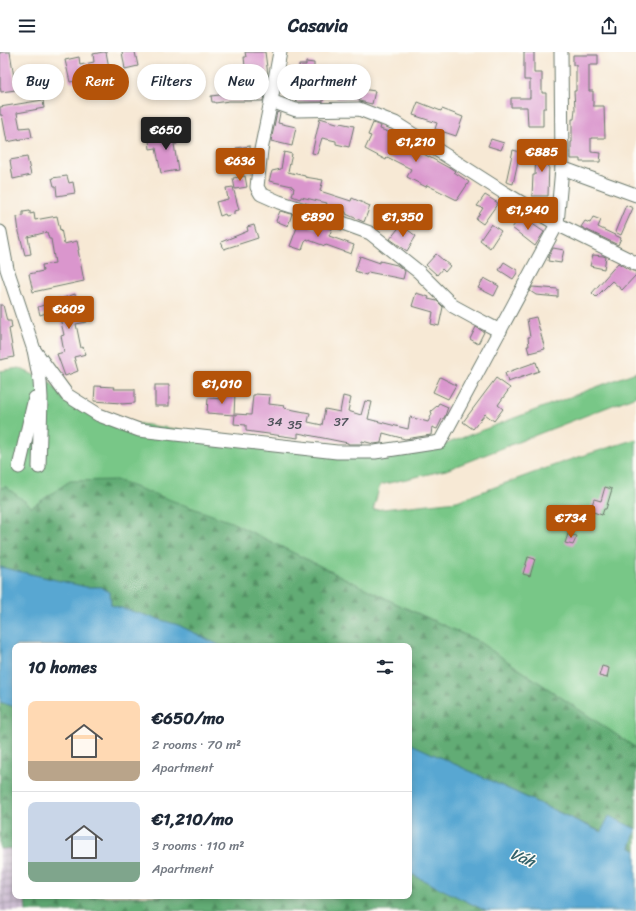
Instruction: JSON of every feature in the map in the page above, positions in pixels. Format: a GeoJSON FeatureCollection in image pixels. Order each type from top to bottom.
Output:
{"type":"FeatureCollection","features":[{"type":"Feature","properties":{"kind":"street"},"geometry":{"type":"LineString","coordinates":[[280,52],[261,150],[257,187],[261,194],[278,202],[370,233],[419,272],[453,306],[500,331]]}},
{"type":"Feature","properties":{"kind":"street"},"geometry":{"type":"LineString","coordinates":[[34,350],[67,395],[99,415],[139,430],[337,452],[375,452],[440,442],[557,224],[562,168],[561,52]]}},
{"type":"Feature","properties":{"kind":"street"},"geometry":{"type":"LineString","coordinates":[[271,101],[296,110],[359,110],[395,123],[502,192],[557,224],[628,258],[636,264]]}},
{"type":"Feature","properties":{"kind":"street"},"geometry":{"type":"LineString","coordinates":[[562,168],[636,195]]}},
{"type":"Feature","properties":{"kind":"street"},"geometry":{"type":"LineString","coordinates":[[0,232],[7,269],[34,350],[40,381],[39,467]]}},
{"type":"Feature","properties":{"kind":"street"},"geometry":{"type":"LineString","coordinates":[[20,467],[35,396],[40,381]]}},
{"type":"Feature","properties":{"kind":"shaded area"},"geometry":{"type":"Polygon","coordinates":[[[12,848],[12,899],[25,899],[26,911],[0,911],[0,849],[12,848]]]}},
{"type":"Feature","properties":{"kind":"green space"},"geometry":{"type":"Polygon","coordinates":[[[19,368],[51,383],[65,402],[98,418],[373,457],[412,453],[443,445],[636,372],[636,396],[446,470],[380,485],[373,510],[457,501],[566,461],[636,439],[636,748],[476,640],[397,604],[231,522],[70,481],[32,507],[6,487],[0,488],[0,371],[19,368]]]}},
{"type":"Feature","properties":{"kind":"green space"},"geometry":{"type":"Polygon","coordinates":[[[116,480],[231,522],[397,604],[476,640],[636,748],[636,851],[630,847],[609,816],[602,832],[412,744],[412,643],[215,643],[178,625],[111,605],[110,592],[100,587],[86,587],[0,567],[0,488],[6,487],[32,507],[70,481],[116,480]]]}},
{"type":"Feature","properties":{"kind":"green space"},"geometry":{"type":"Polygon","coordinates":[[[0,702],[12,706],[12,848],[0,849],[0,702]]]}},
{"type":"Feature","properties":{"kind":"green space"},"geometry":{"type":"Polygon","coordinates":[[[412,874],[486,911],[26,911],[25,899],[412,899],[412,874]]]}},
{"type":"Feature","properties":{"kind":"water"},"geometry":{"type":"Polygon","coordinates":[[[0,567],[86,587],[100,587],[110,592],[111,605],[178,625],[215,643],[12,643],[12,706],[0,702],[0,567]]]}},
{"type":"Feature","properties":{"kind":"water","name":"Váh"},"geometry":{"type":"Polygon","coordinates":[[[412,744],[601,832],[609,816],[636,829],[630,847],[636,851],[636,911],[486,911],[412,874],[412,744]]]}},
{"type":"Feature","properties":{"kind":"building"},"geometry":{"type":"Polygon","coordinates":[[[0,52],[10,52],[12,65],[12,91],[1,92],[0,52]]]}},
{"type":"Feature","properties":{"kind":"building"},"geometry":{"type":"Polygon","coordinates":[[[106,52],[108,64],[85,64],[94,62],[93,54],[106,52]]]}},
{"type":"Feature","properties":{"kind":"building"},"geometry":{"type":"Polygon","coordinates":[[[122,52],[135,52],[137,66],[129,68],[129,64],[124,64],[122,52]]]}},
{"type":"Feature","properties":{"kind":"building"},"geometry":{"type":"Polygon","coordinates":[[[245,52],[265,52],[267,64],[245,64],[244,57],[246,57],[245,52]]]}},
{"type":"Feature","properties":{"kind":"building"},"geometry":{"type":"Polygon","coordinates":[[[524,52],[534,52],[534,73],[542,73],[542,93],[546,93],[546,108],[543,108],[543,126],[528,126],[527,107],[511,107],[511,98],[530,98],[530,80],[524,80],[524,52]]]}},
{"type":"Feature","properties":{"kind":"building"},"geometry":{"type":"Polygon","coordinates":[[[573,55],[598,55],[598,65],[589,65],[589,91],[593,91],[593,106],[604,106],[605,138],[591,138],[591,152],[601,153],[600,162],[580,162],[580,159],[571,159],[572,119],[574,119],[575,109],[574,91],[576,91],[576,65],[573,65],[573,55]]]}},
{"type":"Feature","properties":{"kind":"building"},"geometry":{"type":"Polygon","coordinates":[[[79,57],[80,64],[72,64],[72,82],[70,82],[65,60],[79,57]]]}},
{"type":"Feature","properties":{"kind":"building"},"geometry":{"type":"Polygon","coordinates":[[[306,62],[314,63],[314,64],[306,64],[306,62]]]}},
{"type":"Feature","properties":{"kind":"building"},"geometry":{"type":"Polygon","coordinates":[[[371,90],[375,91],[372,104],[359,101],[371,100],[371,90]]]}},
{"type":"Feature","properties":{"kind":"building"},"geometry":{"type":"Polygon","coordinates":[[[211,96],[214,96],[214,100],[263,100],[215,103],[212,102],[211,96]]]}},
{"type":"Feature","properties":{"kind":"building"},"geometry":{"type":"Polygon","coordinates":[[[43,100],[44,108],[17,113],[20,128],[30,127],[32,137],[7,142],[2,115],[0,115],[0,107],[43,100]]]}},
{"type":"Feature","properties":{"kind":"building"},"geometry":{"type":"Polygon","coordinates":[[[323,100],[323,102],[297,102],[296,101],[323,100]]]}},
{"type":"Feature","properties":{"kind":"building"},"geometry":{"type":"Polygon","coordinates":[[[418,102],[441,111],[442,109],[463,117],[456,136],[435,129],[437,123],[413,115],[418,102]]]}},
{"type":"Feature","properties":{"kind":"building"},"geometry":{"type":"Polygon","coordinates":[[[277,112],[280,113],[278,123],[296,127],[292,146],[271,141],[277,112]]]}},
{"type":"Feature","properties":{"kind":"building"},"geometry":{"type":"Polygon","coordinates":[[[320,118],[340,124],[354,126],[349,147],[336,144],[336,141],[322,138],[317,154],[312,153],[320,118]]]}},
{"type":"Feature","properties":{"kind":"building"},"geometry":{"type":"Polygon","coordinates":[[[373,123],[381,126],[380,129],[402,137],[412,145],[411,147],[449,167],[469,182],[457,200],[407,177],[411,169],[387,157],[386,160],[365,149],[371,136],[368,135],[373,123]]]}},
{"type":"Feature","properties":{"kind":"building"},"geometry":{"type":"Polygon","coordinates":[[[173,130],[177,144],[174,144],[178,170],[161,173],[156,148],[150,149],[149,140],[160,138],[159,132],[173,130]]]}},
{"type":"Feature","properties":{"kind":"building"},"geometry":{"type":"Polygon","coordinates":[[[491,139],[504,143],[501,150],[488,146],[491,139]]]}},
{"type":"Feature","properties":{"kind":"building"},"geometry":{"type":"Polygon","coordinates":[[[526,142],[539,142],[539,150],[526,150],[526,142]]]}},
{"type":"Feature","properties":{"kind":"building"},"geometry":{"type":"Polygon","coordinates":[[[250,146],[251,162],[228,164],[226,155],[237,154],[236,148],[250,146]]]}},
{"type":"Feature","properties":{"kind":"building"},"geometry":{"type":"Polygon","coordinates":[[[513,150],[520,152],[513,184],[506,182],[513,150]]]}},
{"type":"Feature","properties":{"kind":"building"},"geometry":{"type":"Polygon","coordinates":[[[536,151],[553,151],[553,163],[549,163],[548,196],[532,196],[536,151]]]}},
{"type":"Feature","properties":{"kind":"building"},"geometry":{"type":"Polygon","coordinates":[[[284,152],[292,154],[288,172],[323,180],[320,191],[351,201],[352,198],[370,206],[364,222],[346,214],[346,212],[326,206],[327,203],[301,197],[300,199],[292,196],[294,188],[292,186],[269,181],[272,171],[281,169],[284,152]]]}},
{"type":"Feature","properties":{"kind":"building"},"geometry":{"type":"Polygon","coordinates":[[[27,157],[31,175],[13,179],[10,160],[27,157]]]}},
{"type":"Feature","properties":{"kind":"building"},"geometry":{"type":"Polygon","coordinates":[[[67,176],[69,183],[73,182],[75,193],[57,196],[56,186],[54,186],[52,178],[67,176]]]}},
{"type":"Feature","properties":{"kind":"building"},"geometry":{"type":"Polygon","coordinates":[[[245,176],[247,187],[235,189],[233,178],[245,176]]]}},
{"type":"Feature","properties":{"kind":"building"},"geometry":{"type":"Polygon","coordinates":[[[233,187],[239,210],[234,211],[234,214],[226,216],[225,214],[220,216],[216,202],[228,199],[226,188],[233,187]]]}},
{"type":"Feature","properties":{"kind":"building"},"geometry":{"type":"Polygon","coordinates":[[[485,195],[498,203],[483,224],[476,219],[483,208],[477,206],[485,195]]]}},
{"type":"Feature","properties":{"kind":"building"},"geometry":{"type":"Polygon","coordinates":[[[626,205],[633,208],[621,235],[615,232],[626,205]]]}},
{"type":"Feature","properties":{"kind":"building"},"geometry":{"type":"Polygon","coordinates":[[[30,211],[30,214],[34,213],[35,220],[57,216],[64,244],[77,241],[84,281],[33,292],[29,274],[43,271],[42,265],[55,263],[51,239],[49,239],[47,232],[28,237],[31,254],[25,255],[17,217],[23,216],[23,212],[30,211]]]}},
{"type":"Feature","properties":{"kind":"building"},"geometry":{"type":"Polygon","coordinates":[[[280,211],[292,214],[288,226],[276,221],[280,211]]]}},
{"type":"Feature","properties":{"kind":"building"},"geometry":{"type":"Polygon","coordinates":[[[521,216],[544,232],[535,246],[512,228],[521,216]]]}},
{"type":"Feature","properties":{"kind":"building"},"geometry":{"type":"Polygon","coordinates":[[[593,217],[601,220],[598,227],[621,238],[618,245],[581,227],[585,221],[590,223],[593,217]]]}},
{"type":"Feature","properties":{"kind":"building"},"geometry":{"type":"Polygon","coordinates":[[[299,222],[317,229],[319,225],[332,229],[329,236],[354,245],[351,254],[306,239],[302,250],[290,246],[299,222]]]}},
{"type":"Feature","properties":{"kind":"building"},"geometry":{"type":"Polygon","coordinates":[[[491,224],[501,231],[490,248],[480,240],[491,224]]]}},
{"type":"Feature","properties":{"kind":"building"},"geometry":{"type":"Polygon","coordinates":[[[254,225],[258,238],[224,249],[221,242],[248,231],[247,227],[254,225]]]}},
{"type":"Feature","properties":{"kind":"building"},"geometry":{"type":"Polygon","coordinates":[[[401,225],[416,236],[407,251],[390,239],[401,225]]]}},
{"type":"Feature","properties":{"kind":"building"},"geometry":{"type":"Polygon","coordinates":[[[553,248],[564,250],[561,263],[548,261],[553,248]]]}},
{"type":"Feature","properties":{"kind":"building"},"geometry":{"type":"Polygon","coordinates":[[[436,254],[450,266],[445,272],[442,269],[437,275],[426,265],[436,254]]]}},
{"type":"Feature","properties":{"kind":"building"},"geometry":{"type":"Polygon","coordinates":[[[593,255],[606,257],[604,269],[590,266],[593,255]]]}},
{"type":"Feature","properties":{"kind":"building"},"geometry":{"type":"Polygon","coordinates":[[[360,256],[380,263],[380,261],[397,265],[405,271],[403,279],[368,272],[366,275],[355,271],[360,256]]]}},
{"type":"Feature","properties":{"kind":"building"},"geometry":{"type":"Polygon","coordinates":[[[504,262],[517,270],[517,273],[513,279],[499,270],[504,262]]]}},
{"type":"Feature","properties":{"kind":"building"},"geometry":{"type":"Polygon","coordinates":[[[618,263],[636,272],[636,275],[622,290],[612,281],[596,297],[592,293],[618,263]]]}},
{"type":"Feature","properties":{"kind":"building"},"geometry":{"type":"Polygon","coordinates":[[[484,278],[499,286],[494,296],[478,288],[484,278]]]}},
{"type":"Feature","properties":{"kind":"building"},"geometry":{"type":"Polygon","coordinates":[[[532,287],[558,289],[558,297],[536,295],[530,291],[532,287]]]}},
{"type":"Feature","properties":{"kind":"building"},"geometry":{"type":"Polygon","coordinates":[[[416,293],[429,297],[428,299],[437,301],[443,307],[439,326],[431,324],[433,312],[412,306],[416,293]]]}},
{"type":"Feature","properties":{"kind":"building"},"geometry":{"type":"Polygon","coordinates":[[[75,294],[77,305],[85,304],[87,322],[76,324],[81,348],[83,347],[86,354],[74,357],[78,371],[65,376],[57,354],[64,352],[61,336],[64,335],[58,309],[40,315],[38,307],[75,294]]]}},
{"type":"Feature","properties":{"kind":"building"},"geometry":{"type":"Polygon","coordinates":[[[0,305],[3,305],[7,321],[11,321],[12,328],[9,329],[14,357],[0,360],[0,305]]]}},
{"type":"Feature","properties":{"kind":"building"},"geometry":{"type":"Polygon","coordinates":[[[536,317],[545,349],[529,353],[527,346],[529,346],[528,337],[530,337],[527,319],[536,317]]]}},
{"type":"Feature","properties":{"kind":"building"},"geometry":{"type":"Polygon","coordinates":[[[476,327],[484,332],[478,344],[470,339],[476,327]]]}},
{"type":"Feature","properties":{"kind":"building"},"geometry":{"type":"Polygon","coordinates":[[[536,362],[539,371],[508,382],[505,373],[536,362]]]}},
{"type":"Feature","properties":{"kind":"building"},"geometry":{"type":"Polygon","coordinates":[[[440,377],[456,385],[448,399],[433,392],[440,377]]]}},
{"type":"Feature","properties":{"kind":"building"},"geometry":{"type":"Polygon","coordinates":[[[496,378],[510,388],[498,405],[503,409],[494,421],[485,414],[473,429],[463,422],[496,378]]]}},
{"type":"Feature","properties":{"kind":"building"},"geometry":{"type":"Polygon","coordinates":[[[155,385],[169,385],[169,406],[155,406],[155,385]]]}},
{"type":"Feature","properties":{"kind":"building"},"geometry":{"type":"Polygon","coordinates":[[[95,386],[114,387],[113,389],[135,389],[135,403],[121,404],[94,401],[95,386]]]}},
{"type":"Feature","properties":{"kind":"building"},"geometry":{"type":"Polygon","coordinates":[[[225,392],[235,393],[234,415],[207,413],[208,398],[224,399],[225,392]]]}},
{"type":"Feature","properties":{"kind":"building"},"geometry":{"type":"Polygon","coordinates":[[[253,395],[270,395],[269,404],[285,406],[284,408],[310,413],[308,422],[322,425],[325,409],[340,412],[343,396],[351,398],[348,411],[361,415],[365,401],[372,402],[368,419],[408,429],[410,417],[428,422],[432,414],[431,411],[439,403],[448,407],[444,418],[437,429],[432,427],[431,435],[405,439],[383,433],[381,443],[374,444],[362,441],[362,444],[348,444],[298,433],[298,438],[246,431],[246,425],[234,424],[235,414],[251,415],[253,395]]]}},
{"type":"Feature","properties":{"kind":"building"},"geometry":{"type":"Polygon","coordinates":[[[605,487],[612,489],[606,509],[604,509],[602,515],[590,511],[594,499],[601,501],[605,487]]]}},
{"type":"Feature","properties":{"kind":"building"},"geometry":{"type":"Polygon","coordinates":[[[568,534],[577,536],[573,545],[565,543],[568,534]]]}},
{"type":"Feature","properties":{"kind":"building"},"geometry":{"type":"Polygon","coordinates":[[[528,557],[535,559],[530,576],[523,574],[528,557]]]}},
{"type":"Feature","properties":{"kind":"building"},"geometry":{"type":"Polygon","coordinates":[[[602,666],[609,668],[607,678],[599,676],[602,666]]]}}]}
